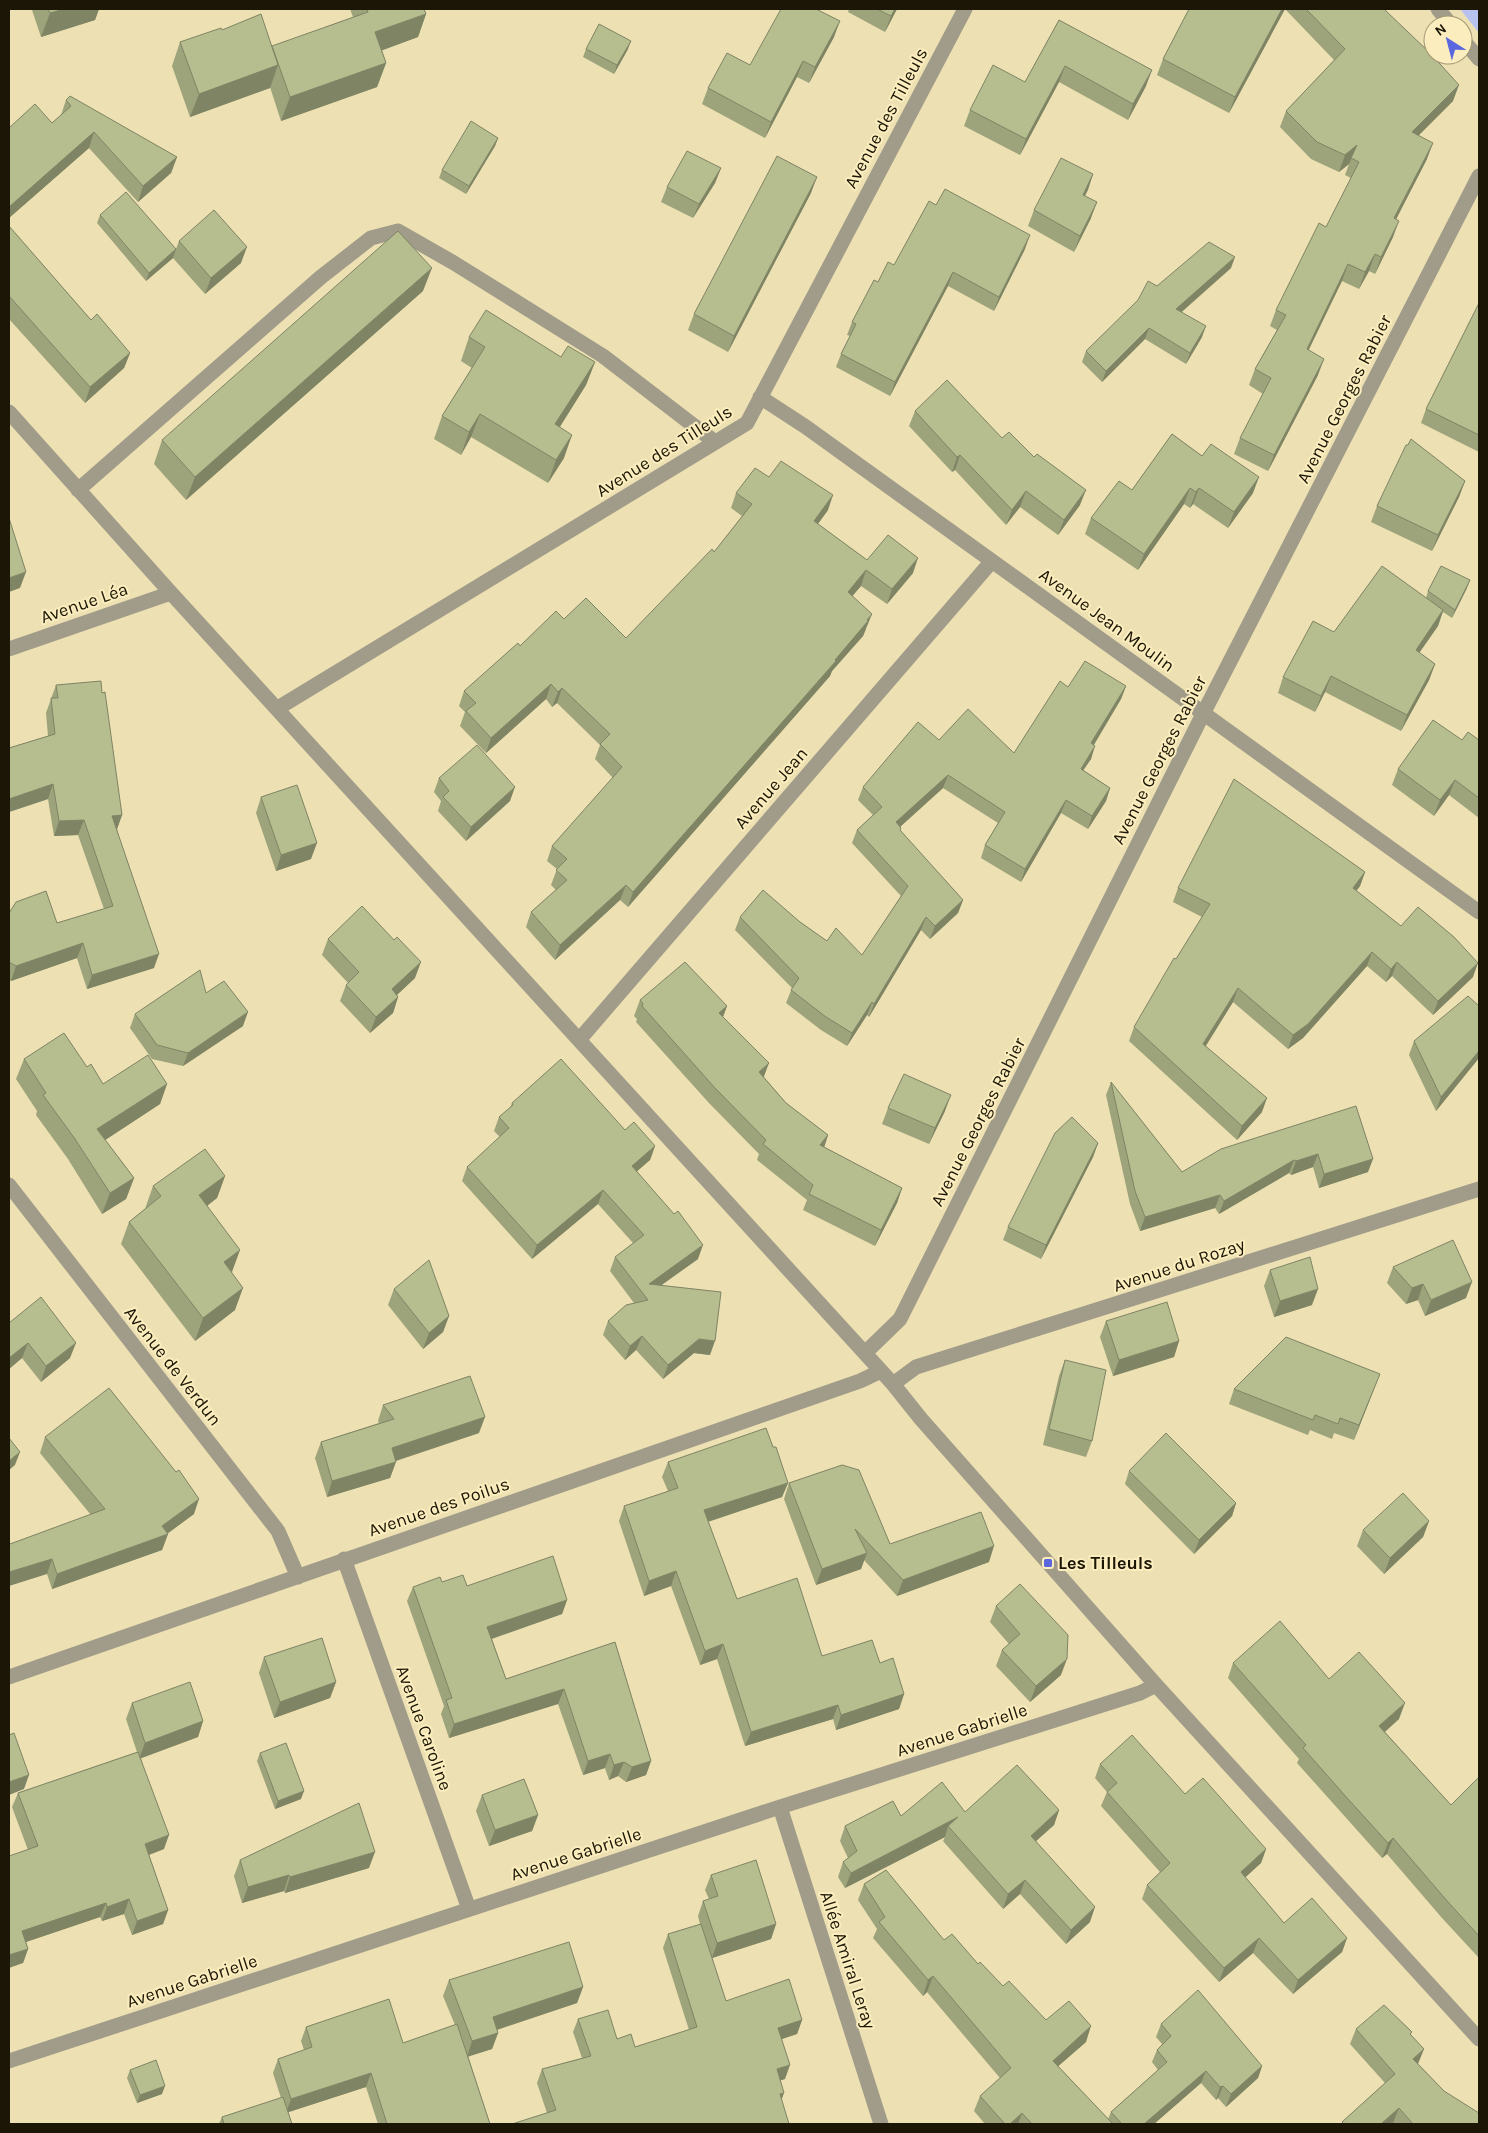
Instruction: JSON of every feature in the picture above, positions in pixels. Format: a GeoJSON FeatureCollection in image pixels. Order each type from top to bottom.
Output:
{"type":"FeatureCollection","features":[{"type":"Feature","properties":{"kind":"street","name":"Avenue des Tilleuls"},"geometry":{"type":"LineString","coordinates":[[278,708],[747,422],[965,9]]}},
{"type":"Feature","properties":{"kind":"street","name":"Avenue Georges Rabier"},"geometry":{"type":"LineString","coordinates":[[865,1353],[900,1319],[1204,712],[1479,176]]}},
{"type":"Feature","properties":{"kind":"street"},"geometry":{"type":"LineString","coordinates":[[78,490],[321,277],[371,238],[398,231],[462,268],[603,356],[715,442]]}},
{"type":"Feature","properties":{"kind":"street","name":"Avenue Jean Moulin"},"geometry":{"type":"LineString","coordinates":[[760,397],[806,427],[1204,712],[1479,912]]}},
{"type":"Feature","properties":{"kind":"street"},"geometry":{"type":"LineString","coordinates":[[9,412],[171,593],[278,708],[893,1384],[921,1419],[1156,1685],[1479,2040]]}},
{"type":"Feature","properties":{"kind":"street","name":"Avenue Jean"},"geometry":{"type":"LineString","coordinates":[[579,1040],[992,561]]}},
{"type":"Feature","properties":{"kind":"street","name":"Avenue Léa"},"geometry":{"type":"LineString","coordinates":[[9,649],[171,593]]}},
{"type":"Feature","properties":{"kind":"street","name":"Avenue de Verdun"},"geometry":{"type":"LineString","coordinates":[[9,1185],[278,1531],[298,1576]]}},
{"type":"Feature","properties":{"kind":"street","name":"Avenue du Rozay"},"geometry":{"type":"LineString","coordinates":[[893,1384],[916,1367],[1479,1190]]}},
{"type":"Feature","properties":{"kind":"street","name":"Avenue des Poilus"},"geometry":{"type":"LineString","coordinates":[[9,1677],[860,1381],[881,1372]]}},
{"type":"Feature","properties":{"kind":"street","name":"Avenue Caroline"},"geometry":{"type":"LineString","coordinates":[[344,1559],[469,1909]]}},
{"type":"Feature","properties":{"kind":"street","name":"Avenue Gabrielle"},"geometry":{"type":"LineString","coordinates":[[9,2061],[780,1807],[1140,1693],[1156,1685]]}},
{"type":"Feature","properties":{"kind":"street","name":"Allée Amiral Leray"},"geometry":{"type":"LineString","coordinates":[[780,1807],[881,2124]]}},
{"type":"Feature","properties":{"kind":"shaded area"},"geometry":{"type":"Polygon","coordinates":[[[1460,9],[1479,9],[1479,33],[1473,25],[1473,15],[1465,15],[1460,9]]]}},
{"type":"Feature","properties":{"kind":"building"},"geometry":{"type":"Polygon","coordinates":[[[48,9],[64,9],[50,13],[48,9]]]}},
{"type":"Feature","properties":{"kind":"building"},"geometry":{"type":"Polygon","coordinates":[[[367,9],[424,9],[426,14],[375,32],[386,63],[290,97],[272,46],[368,12],[367,9]]]}},
{"type":"Feature","properties":{"kind":"building"},"geometry":{"type":"Polygon","coordinates":[[[781,9],[816,9],[840,21],[815,67],[803,61],[771,122],[708,88],[727,53],[750,65],[781,9]]]}},
{"type":"Feature","properties":{"kind":"building"},"geometry":{"type":"Polygon","coordinates":[[[877,9],[895,9],[891,16],[877,9]]]}},
{"type":"Feature","properties":{"kind":"building"},"geometry":{"type":"Polygon","coordinates":[[[1189,9],[1282,9],[1235,97],[1163,59],[1189,9]]]}},
{"type":"Feature","properties":{"kind":"building"},"geometry":{"type":"Polygon","coordinates":[[[1306,9],[1384,9],[1423,46],[1423,65],[1441,65],[1459,85],[1412,132],[1433,143],[1394,218],[1399,221],[1381,257],[1375,254],[1365,272],[1348,264],[1307,349],[1324,359],[1274,455],[1240,438],[1271,378],[1255,369],[1286,315],[1276,310],[1319,223],[1326,227],[1359,162],[1351,158],[1357,145],[1345,155],[1317,142],[1286,111],[1345,49],[1306,9]]]}},
{"type":"Feature","properties":{"kind":"building"},"geometry":{"type":"Polygon","coordinates":[[[261,14],[278,65],[199,94],[180,42],[221,28],[222,30],[261,14]]]}},
{"type":"Feature","properties":{"kind":"building"},"geometry":{"type":"Polygon","coordinates":[[[1059,20],[1152,70],[1133,104],[1065,66],[1026,139],[970,110],[993,65],[1025,82],[1059,20]]]}},
{"type":"Feature","properties":{"kind":"building"},"geometry":{"type":"Polygon","coordinates":[[[599,24],[631,41],[617,65],[586,49],[599,24]]]}},
{"type":"Feature","properties":{"kind":"building"},"geometry":{"type":"Polygon","coordinates":[[[70,96],[177,157],[143,186],[94,132],[9,207],[9,128],[35,104],[52,123],[71,106],[66,100],[70,96]]]}},
{"type":"Feature","properties":{"kind":"building"},"geometry":{"type":"Polygon","coordinates":[[[471,121],[498,138],[469,186],[442,170],[471,121]]]}},
{"type":"Feature","properties":{"kind":"building"},"geometry":{"type":"Polygon","coordinates":[[[687,151],[721,168],[699,204],[667,187],[687,151]]]}},
{"type":"Feature","properties":{"kind":"building"},"geometry":{"type":"Polygon","coordinates":[[[777,156],[817,177],[734,336],[694,314],[777,156]]]}},
{"type":"Feature","properties":{"kind":"building"},"geometry":{"type":"Polygon","coordinates":[[[1061,158],[1093,174],[1083,195],[1097,202],[1080,236],[1034,210],[1061,158]]]}},
{"type":"Feature","properties":{"kind":"building"},"geometry":{"type":"Polygon","coordinates":[[[945,189],[1030,235],[999,297],[953,272],[895,382],[841,354],[856,324],[852,322],[874,280],[878,282],[888,262],[894,265],[929,201],[936,205],[945,189]]]}},
{"type":"Feature","properties":{"kind":"building"},"geometry":{"type":"Polygon","coordinates":[[[126,192],[176,249],[149,273],[100,215],[126,192]]]}},
{"type":"Feature","properties":{"kind":"building"},"geometry":{"type":"Polygon","coordinates":[[[214,210],[247,247],[211,278],[179,241],[214,210]]]}},
{"type":"Feature","properties":{"kind":"building"},"geometry":{"type":"Polygon","coordinates":[[[9,226],[91,320],[97,314],[130,353],[90,387],[9,296],[9,226]]]}},
{"type":"Feature","properties":{"kind":"building"},"geometry":{"type":"Polygon","coordinates":[[[398,231],[432,268],[195,477],[162,440],[398,231]]]}},
{"type":"Feature","properties":{"kind":"building"},"geometry":{"type":"Polygon","coordinates":[[[1209,242],[1235,257],[1176,309],[1206,326],[1190,353],[1149,328],[1106,371],[1086,351],[1138,300],[1148,281],[1157,286],[1209,242]]]}},
{"type":"Feature","properties":{"kind":"building"},"geometry":{"type":"Polygon","coordinates":[[[1479,303],[1479,435],[1426,409],[1479,303]]]}},
{"type":"Feature","properties":{"kind":"building"},"geometry":{"type":"Polygon","coordinates":[[[486,310],[561,357],[568,346],[595,362],[555,424],[572,435],[556,460],[480,414],[469,432],[442,416],[485,347],[469,337],[486,310]]]}},
{"type":"Feature","properties":{"kind":"building"},"geometry":{"type":"Polygon","coordinates":[[[947,380],[1002,438],[1009,432],[1034,457],[1037,454],[1086,490],[1064,520],[1026,491],[1012,510],[960,455],[957,457],[915,411],[947,380]]]}},
{"type":"Feature","properties":{"kind":"building"},"geometry":{"type":"Polygon","coordinates":[[[1172,434],[1202,456],[1211,444],[1259,477],[1234,512],[1199,488],[1196,492],[1190,488],[1144,554],[1091,518],[1119,481],[1132,490],[1172,434]]]}},
{"type":"Feature","properties":{"kind":"building"},"geometry":{"type":"Polygon","coordinates":[[[1411,439],[1465,481],[1438,535],[1377,506],[1406,445],[1408,445],[1411,439]]]}},
{"type":"Feature","properties":{"kind":"building"},"geometry":{"type":"Polygon","coordinates":[[[781,461],[833,495],[814,521],[867,560],[888,535],[918,558],[892,589],[866,570],[848,592],[872,614],[836,661],[633,892],[626,885],[560,945],[531,912],[567,880],[556,870],[567,859],[552,846],[622,767],[600,744],[610,734],[562,688],[558,692],[551,684],[491,738],[466,711],[476,703],[464,691],[518,643],[520,646],[556,611],[564,619],[586,598],[626,638],[712,549],[714,552],[752,504],[736,493],[755,468],[769,477],[781,461]]]}},
{"type":"Feature","properties":{"kind":"building"},"geometry":{"type":"Polygon","coordinates":[[[9,518],[26,572],[9,578],[9,518]]]}},
{"type":"Feature","properties":{"kind":"building"},"geometry":{"type":"Polygon","coordinates":[[[1382,566],[1443,610],[1416,650],[1435,664],[1407,715],[1331,676],[1321,696],[1283,677],[1313,621],[1334,632],[1382,566]]]}},
{"type":"Feature","properties":{"kind":"building"},"geometry":{"type":"Polygon","coordinates":[[[1441,566],[1470,580],[1455,610],[1428,591],[1441,566]]]}},
{"type":"Feature","properties":{"kind":"building"},"geometry":{"type":"Polygon","coordinates":[[[1085,661],[1126,686],[1091,743],[1095,746],[1081,769],[1110,788],[1092,816],[1066,800],[1025,869],[985,845],[1005,812],[948,775],[896,822],[901,828],[900,830],[963,900],[935,926],[926,917],[874,1004],[872,1002],[852,1033],[826,1017],[791,990],[799,978],[740,917],[763,890],[800,922],[827,941],[836,928],[862,955],[908,886],[857,830],[882,807],[863,787],[918,722],[939,740],[968,709],[1014,753],[1060,681],[1068,687],[1085,661]]]}},
{"type":"Feature","properties":{"kind":"building"},"geometry":{"type":"Polygon","coordinates":[[[101,681],[102,693],[105,692],[122,815],[112,816],[159,954],[92,975],[83,943],[16,966],[9,962],[9,913],[16,902],[46,891],[57,923],[113,906],[84,820],[59,821],[53,784],[9,799],[9,748],[55,734],[51,698],[58,698],[56,685],[101,681]]]}},
{"type":"Feature","properties":{"kind":"building"},"geometry":{"type":"Polygon","coordinates":[[[1433,720],[1462,740],[1468,732],[1479,740],[1479,798],[1455,780],[1440,800],[1398,769],[1433,720]]]}},
{"type":"Feature","properties":{"kind":"building"},"geometry":{"type":"Polygon","coordinates":[[[477,745],[515,787],[471,827],[443,797],[449,791],[439,778],[477,745]]]}},
{"type":"Feature","properties":{"kind":"building"},"geometry":{"type":"Polygon","coordinates":[[[1234,779],[1365,872],[1353,888],[1401,926],[1418,907],[1454,937],[1478,963],[1438,1001],[1397,962],[1391,969],[1372,952],[1308,1024],[1293,1035],[1238,988],[1203,1044],[1267,1098],[1242,1126],[1134,1027],[1174,958],[1176,959],[1210,904],[1178,888],[1234,779]]]}},
{"type":"Feature","properties":{"kind":"building"},"geometry":{"type":"Polygon","coordinates":[[[297,785],[317,843],[281,855],[261,797],[297,785]]]}},
{"type":"Feature","properties":{"kind":"building"},"geometry":{"type":"Polygon","coordinates":[[[362,906],[394,940],[397,937],[421,962],[392,989],[398,997],[376,1017],[346,985],[359,972],[328,939],[362,906]]]}},
{"type":"Feature","properties":{"kind":"building"},"geometry":{"type":"Polygon","coordinates":[[[685,962],[727,1006],[719,1013],[769,1063],[759,1072],[786,1103],[828,1135],[820,1145],[902,1188],[881,1230],[809,1194],[813,1185],[763,1144],[766,1140],[715,1088],[642,1006],[643,1004],[640,1000],[685,962]]]}},
{"type":"Feature","properties":{"kind":"building"},"geometry":{"type":"Polygon","coordinates":[[[200,970],[206,993],[224,981],[248,1012],[188,1053],[157,1045],[135,1014],[200,970]]]}},
{"type":"Feature","properties":{"kind":"building"},"geometry":{"type":"Polygon","coordinates":[[[1468,996],[1479,1006],[1479,1051],[1441,1097],[1414,1041],[1468,996]]]}},
{"type":"Feature","properties":{"kind":"building"},"geometry":{"type":"Polygon","coordinates":[[[64,1033],[87,1067],[91,1064],[103,1084],[148,1055],[167,1084],[97,1129],[134,1178],[110,1193],[75,1139],[43,1095],[46,1093],[24,1059],[64,1033]]]}},
{"type":"Feature","properties":{"kind":"building"},"geometry":{"type":"Polygon","coordinates":[[[561,1059],[625,1130],[634,1122],[655,1146],[632,1166],[674,1214],[678,1211],[703,1245],[649,1284],[721,1292],[715,1341],[699,1339],[668,1365],[642,1336],[630,1346],[608,1321],[626,1305],[648,1300],[615,1257],[644,1235],[603,1190],[537,1245],[467,1167],[509,1128],[499,1117],[561,1059]]]}},
{"type":"Feature","properties":{"kind":"building"},"geometry":{"type":"Polygon","coordinates":[[[904,1074],[951,1095],[935,1128],[888,1108],[904,1074]]]}},
{"type":"Feature","properties":{"kind":"building"},"geometry":{"type":"Polygon","coordinates":[[[1111,1082],[1182,1172],[1221,1149],[1356,1106],[1373,1159],[1324,1174],[1318,1154],[1294,1160],[1224,1201],[1220,1195],[1145,1217],[1135,1191],[1111,1082]]]}},
{"type":"Feature","properties":{"kind":"building"},"geometry":{"type":"Polygon","coordinates":[[[1072,1117],[1098,1143],[1046,1245],[1008,1227],[1055,1133],[1072,1117]]]}},
{"type":"Feature","properties":{"kind":"building"},"geometry":{"type":"Polygon","coordinates":[[[205,1149],[225,1176],[199,1195],[240,1250],[224,1262],[243,1288],[203,1318],[129,1222],[161,1196],[153,1186],[205,1149]]]}},
{"type":"Feature","properties":{"kind":"building"},"geometry":{"type":"Polygon","coordinates":[[[1453,1240],[1472,1282],[1431,1300],[1423,1284],[1412,1288],[1393,1267],[1453,1240]]]}},
{"type":"Feature","properties":{"kind":"building"},"geometry":{"type":"Polygon","coordinates":[[[1310,1257],[1318,1289],[1280,1301],[1270,1270],[1310,1257]]]}},
{"type":"Feature","properties":{"kind":"building"},"geometry":{"type":"Polygon","coordinates":[[[429,1260],[449,1316],[429,1333],[394,1289],[429,1260]]]}},
{"type":"Feature","properties":{"kind":"building"},"geometry":{"type":"Polygon","coordinates":[[[41,1297],[76,1343],[46,1366],[28,1343],[9,1358],[9,1323],[41,1297]]]}},
{"type":"Feature","properties":{"kind":"building"},"geometry":{"type":"Polygon","coordinates":[[[1167,1302],[1179,1341],[1119,1360],[1106,1321],[1167,1302]]]}},
{"type":"Feature","properties":{"kind":"building"},"geometry":{"type":"Polygon","coordinates":[[[1286,1337],[1380,1374],[1359,1425],[1340,1418],[1338,1424],[1315,1415],[1313,1420],[1234,1389],[1286,1337]]]}},
{"type":"Feature","properties":{"kind":"building"},"geometry":{"type":"Polygon","coordinates":[[[1065,1360],[1106,1370],[1092,1441],[1049,1429],[1065,1360]]]}},
{"type":"Feature","properties":{"kind":"building"},"geometry":{"type":"Polygon","coordinates":[[[470,1376],[485,1417],[392,1448],[396,1462],[332,1481],[321,1442],[394,1419],[383,1405],[470,1376]]]}},
{"type":"Feature","properties":{"kind":"building"},"geometry":{"type":"Polygon","coordinates":[[[109,1388],[176,1472],[179,1470],[199,1499],[162,1526],[168,1534],[57,1574],[52,1559],[9,1572],[9,1541],[10,1544],[105,1509],[45,1437],[109,1388]]]}},
{"type":"Feature","properties":{"kind":"building"},"geometry":{"type":"Polygon","coordinates":[[[766,1428],[773,1447],[776,1447],[788,1483],[704,1510],[737,1599],[797,1578],[822,1656],[872,1640],[880,1663],[893,1658],[904,1694],[841,1715],[838,1705],[751,1732],[723,1644],[705,1651],[676,1571],[649,1581],[624,1506],[678,1488],[668,1462],[766,1428]]]}},
{"type":"Feature","properties":{"kind":"building"},"geometry":{"type":"Polygon","coordinates":[[[1166,1433],[1236,1503],[1199,1540],[1129,1471],[1166,1433]]]}},
{"type":"Feature","properties":{"kind":"building"},"geometry":{"type":"Polygon","coordinates":[[[9,1438],[20,1452],[9,1461],[9,1438]]]}},
{"type":"Feature","properties":{"kind":"building"},"geometry":{"type":"Polygon","coordinates":[[[842,1465],[859,1470],[890,1544],[981,1512],[994,1546],[903,1580],[855,1529],[867,1553],[822,1569],[789,1483],[842,1465]]]}},
{"type":"Feature","properties":{"kind":"building"},"geometry":{"type":"Polygon","coordinates":[[[1403,1493],[1429,1521],[1390,1558],[1363,1530],[1403,1493]]]}},
{"type":"Feature","properties":{"kind":"building"},"geometry":{"type":"Polygon","coordinates":[[[553,1556],[567,1600],[487,1627],[506,1679],[615,1642],[651,1761],[632,1767],[624,1762],[614,1765],[610,1754],[588,1761],[564,1689],[454,1724],[446,1700],[452,1698],[413,1587],[440,1577],[442,1582],[463,1575],[467,1586],[553,1556]]]}},
{"type":"Feature","properties":{"kind":"building"},"geometry":{"type":"Polygon","coordinates":[[[1020,1584],[1068,1635],[1067,1659],[1036,1686],[1002,1650],[1020,1634],[996,1606],[1020,1584]]]}},
{"type":"Feature","properties":{"kind":"building"},"geometry":{"type":"Polygon","coordinates":[[[1280,1621],[1329,1679],[1359,1652],[1405,1703],[1379,1726],[1451,1805],[1479,1777],[1479,1936],[1393,1838],[1388,1843],[1348,1799],[1303,1748],[1306,1745],[1233,1663],[1280,1621]]]}},
{"type":"Feature","properties":{"kind":"building"},"geometry":{"type":"Polygon","coordinates":[[[322,1638],[336,1682],[280,1702],[264,1657],[322,1638]]]}},
{"type":"Feature","properties":{"kind":"building"},"geometry":{"type":"Polygon","coordinates":[[[190,1682],[203,1721],[145,1743],[132,1703],[190,1682]]]}},
{"type":"Feature","properties":{"kind":"building"},"geometry":{"type":"Polygon","coordinates":[[[14,1733],[29,1775],[9,1782],[9,1735],[14,1733]]]}},
{"type":"Feature","properties":{"kind":"building"},"geometry":{"type":"Polygon","coordinates":[[[1132,1735],[1185,1794],[1203,1778],[1266,1849],[1241,1872],[1284,1923],[1312,1898],[1347,1938],[1298,1980],[1259,1938],[1224,1968],[1147,1885],[1170,1863],[1107,1792],[1117,1783],[1100,1764],[1132,1735]]]}},
{"type":"Feature","properties":{"kind":"building"},"geometry":{"type":"Polygon","coordinates":[[[286,1743],[304,1791],[278,1801],[260,1753],[286,1743]]]}},
{"type":"Feature","properties":{"kind":"building"},"geometry":{"type":"Polygon","coordinates":[[[138,1752],[169,1835],[145,1844],[168,1910],[137,1921],[129,1899],[107,1907],[106,1903],[22,1931],[28,1949],[9,1955],[9,1856],[38,1846],[18,1793],[138,1752]]]}},
{"type":"Feature","properties":{"kind":"building"},"geometry":{"type":"Polygon","coordinates":[[[1017,1765],[1059,1810],[1031,1836],[1095,1907],[1071,1930],[1025,1880],[1008,1894],[948,1826],[958,1817],[851,1873],[843,1862],[857,1851],[845,1826],[893,1801],[901,1816],[942,1782],[965,1812],[1017,1765]]]}},
{"type":"Feature","properties":{"kind":"building"},"geometry":{"type":"Polygon","coordinates":[[[524,1779],[538,1815],[495,1830],[482,1795],[524,1779]]]}},
{"type":"Feature","properties":{"kind":"building"},"geometry":{"type":"Polygon","coordinates":[[[359,1803],[375,1852],[290,1877],[289,1875],[248,1887],[240,1860],[359,1803]]]}},
{"type":"Feature","properties":{"kind":"building"},"geometry":{"type":"Polygon","coordinates":[[[756,1860],[776,1924],[717,1943],[703,1901],[718,1896],[711,1875],[756,1860]]]}},
{"type":"Feature","properties":{"kind":"building"},"geometry":{"type":"Polygon","coordinates":[[[886,1870],[944,1940],[952,1934],[978,1964],[980,1962],[1003,1986],[1009,1981],[1046,2020],[1069,2001],[1091,2026],[1053,2061],[1113,2124],[1032,2124],[1022,2113],[1010,2124],[1005,2124],[980,2096],[1011,2068],[933,1976],[928,1980],[879,1922],[885,1917],[864,1884],[886,1870]]]}},
{"type":"Feature","properties":{"kind":"building"},"geometry":{"type":"Polygon","coordinates":[[[701,1924],[726,2001],[789,1979],[802,2020],[778,2028],[790,2065],[777,2069],[784,2093],[780,2094],[789,2124],[512,2124],[556,2110],[542,2069],[591,2056],[578,2019],[608,2010],[617,2039],[631,2034],[635,2047],[697,2027],[668,1934],[701,1924]]]}},
{"type":"Feature","properties":{"kind":"building"},"geometry":{"type":"Polygon","coordinates":[[[569,1942],[583,1987],[493,2017],[498,2033],[472,2041],[449,1980],[569,1942]]]}},
{"type":"Feature","properties":{"kind":"building"},"geometry":{"type":"Polygon","coordinates":[[[1198,1990],[1262,2066],[1231,2094],[1223,2086],[1220,2087],[1206,2071],[1144,2124],[1122,2124],[1111,2112],[1167,2062],[1157,2050],[1171,2036],[1161,2024],[1198,1990]]]}},
{"type":"Feature","properties":{"kind":"building"},"geometry":{"type":"Polygon","coordinates":[[[389,1999],[403,2043],[457,2024],[490,2124],[387,2124],[371,2073],[291,2099],[278,2059],[312,2047],[306,2027],[389,1999]]]}},
{"type":"Feature","properties":{"kind":"building"},"geometry":{"type":"Polygon","coordinates":[[[1384,2005],[1412,2032],[1410,2034],[1424,2049],[1413,2059],[1444,2091],[1479,2113],[1479,2124],[1413,2124],[1399,2108],[1381,2124],[1344,2124],[1342,2122],[1395,2074],[1356,2029],[1384,2005]]]}},
{"type":"Feature","properties":{"kind":"building"},"geometry":{"type":"Polygon","coordinates":[[[156,2060],[165,2086],[140,2095],[130,2070],[156,2060]]]}},
{"type":"Feature","properties":{"kind":"building"},"geometry":{"type":"Polygon","coordinates":[[[283,2097],[292,2124],[224,2124],[222,2117],[283,2097]]]}},
{"type":"Feature","properties":{"kind":"place","name":"Les Tilleuls"},"geometry":{"type":"Point","coordinates":[1048,1563]}}]}
